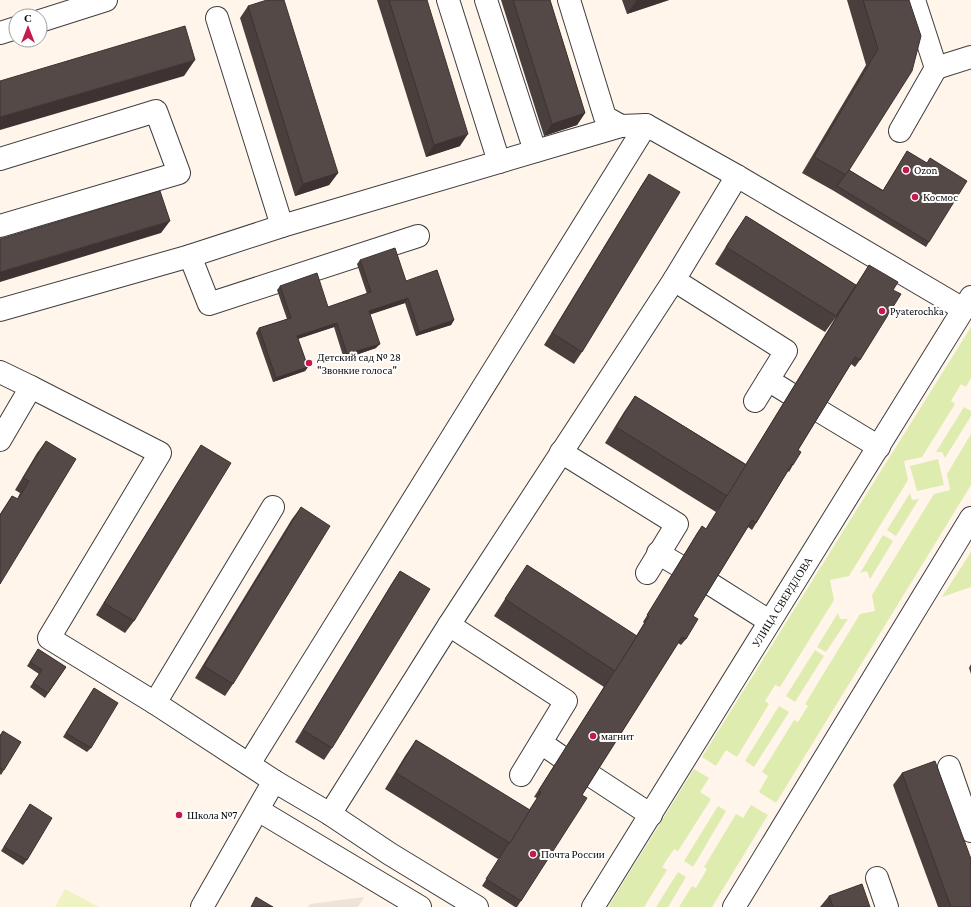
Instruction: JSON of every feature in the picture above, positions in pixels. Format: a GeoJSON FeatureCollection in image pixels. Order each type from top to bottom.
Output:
{"type":"FeatureCollection","features":[{"type":"Feature","properties":{"kind":"street"},"geometry":{"type":"LineString","coordinates":[[48,18],[106,0]]}},
{"type":"Feature","properties":{"kind":"street"},"geometry":{"type":"LineString","coordinates":[[448,0],[499,162]]}},
{"type":"Feature","properties":{"kind":"street"},"geometry":{"type":"LineString","coordinates":[[486,0],[535,151]]}},
{"type":"Feature","properties":{"kind":"street"},"geometry":{"type":"LineString","coordinates":[[569,0],[605,118],[622,126]]}},
{"type":"Feature","properties":{"kind":"street"},"geometry":{"type":"LineString","coordinates":[[914,0],[936,68]]}},
{"type":"Feature","properties":{"kind":"street"},"geometry":{"type":"LineString","coordinates":[[217,18],[282,226]]}},
{"type":"Feature","properties":{"kind":"street"},"geometry":{"type":"LineString","coordinates":[[900,131],[936,68],[971,57]]}},
{"type":"Feature","properties":{"kind":"street"},"geometry":{"type":"LineString","coordinates":[[0,160],[156,111],[179,173],[0,226]]}},
{"type":"Feature","properties":{"kind":"street"},"geometry":{"type":"LineString","coordinates":[[249,764],[646,125]]}},
{"type":"Feature","properties":{"kind":"street"},"geometry":{"type":"LineString","coordinates":[[0,310],[190,256],[282,226],[622,126],[646,125],[967,303]]}},
{"type":"Feature","properties":{"kind":"street"},"geometry":{"type":"LineString","coordinates":[[330,814],[561,452],[674,280],[737,176]]}},
{"type":"Feature","properties":{"kind":"street"},"geometry":{"type":"LineString","coordinates":[[190,256],[209,304],[418,236]]}},
{"type":"Feature","properties":{"kind":"street"},"geometry":{"type":"LineString","coordinates":[[674,280],[786,351],[755,401]]}},
{"type":"Feature","properties":{"kind":"street","name":"УЛИЦА СВЕРДЛОВА"},"geometry":{"type":"LineString","coordinates":[[594,907],[769,621],[967,303]]}},
{"type":"Feature","properties":{"kind":"street"},"geometry":{"type":"LineString","coordinates":[[0,372],[160,453],[49,638],[155,703],[274,781],[330,814],[390,854],[450,900],[477,907]]}},
{"type":"Feature","properties":{"kind":"street"},"geometry":{"type":"LineString","coordinates":[[768,380],[789,393]]}},
{"type":"Feature","properties":{"kind":"street"},"geometry":{"type":"LineString","coordinates":[[0,440],[31,387]]}},
{"type":"Feature","properties":{"kind":"street"},"geometry":{"type":"LineString","coordinates":[[821,412],[878,446]]}},
{"type":"Feature","properties":{"kind":"street"},"geometry":{"type":"LineString","coordinates":[[561,452],[676,524],[647,572]]}},
{"type":"Feature","properties":{"kind":"street"},"geometry":{"type":"LineString","coordinates":[[155,703],[273,507]]}},
{"type":"Feature","properties":{"kind":"street"},"geometry":{"type":"LineString","coordinates":[[734,907],[971,518]]}},
{"type":"Feature","properties":{"kind":"street"},"geometry":{"type":"LineString","coordinates":[[658,553],[678,565]]}},
{"type":"Feature","properties":{"kind":"street"},"geometry":{"type":"LineString","coordinates":[[712,585],[769,621]]}},
{"type":"Feature","properties":{"kind":"street"},"geometry":{"type":"LineString","coordinates":[[450,625],[566,701],[521,775]]}},
{"type":"Feature","properties":{"kind":"street"},"geometry":{"type":"LineString","coordinates":[[541,743],[560,756]]}},
{"type":"Feature","properties":{"kind":"street"},"geometry":{"type":"LineString","coordinates":[[950,767],[971,831]]}},
{"type":"Feature","properties":{"kind":"street"},"geometry":{"type":"LineString","coordinates":[[593,777],[651,814]]}},
{"type":"Feature","properties":{"kind":"street"},"geometry":{"type":"LineString","coordinates":[[202,907],[274,781]]}},
{"type":"Feature","properties":{"kind":"street"},"geometry":{"type":"LineString","coordinates":[[258,810],[420,907]]}},
{"type":"Feature","properties":{"kind":"street"},"geometry":{"type":"LineString","coordinates":[[877,878],[887,907]]}},
{"type":"Feature","properties":{"kind":"green space"},"geometry":{"type":"Polygon","coordinates":[[[971,327],[971,378],[966,387],[961,384],[951,401],[955,404],[922,457],[904,461],[908,480],[849,576],[830,580],[834,600],[780,687],[775,685],[765,701],[769,704],[737,757],[726,750],[716,766],[702,757],[971,327]]]}},
{"type":"Feature","properties":{"kind":"green space"},"geometry":{"type":"Polygon","coordinates":[[[964,407],[971,411],[971,416],[945,458],[942,452],[936,452],[964,407]]]}},
{"type":"Feature","properties":{"kind":"green space"},"geometry":{"type":"Polygon","coordinates":[[[971,434],[971,485],[776,803],[759,792],[768,776],[762,772],[794,720],[798,722],[808,706],[805,704],[860,614],[875,611],[872,595],[934,494],[950,490],[947,474],[971,434]]]}},
{"type":"Feature","properties":{"kind":"green space"},"geometry":{"type":"Polygon","coordinates":[[[938,459],[944,485],[917,491],[910,466],[938,459]]]}},
{"type":"Feature","properties":{"kind":"green space"},"geometry":{"type":"Polygon","coordinates":[[[910,493],[912,500],[919,499],[896,536],[887,530],[910,493]]]}},
{"type":"Feature","properties":{"kind":"green space"},"geometry":{"type":"Polygon","coordinates":[[[883,535],[893,541],[870,579],[867,571],[860,573],[883,535]]]}},
{"type":"Feature","properties":{"kind":"green space"},"geometry":{"type":"Polygon","coordinates":[[[971,552],[971,587],[942,597],[971,552]]]}},
{"type":"Feature","properties":{"kind":"green space"},"geometry":{"type":"Polygon","coordinates":[[[838,613],[840,619],[848,619],[826,652],[817,647],[838,613]]]}},
{"type":"Feature","properties":{"kind":"green space"},"geometry":{"type":"Polygon","coordinates":[[[815,650],[824,656],[795,702],[786,696],[815,650]]]}},
{"type":"Feature","properties":{"kind":"green space"},"geometry":{"type":"Polygon","coordinates":[[[779,706],[789,712],[754,767],[745,761],[779,706]]]}},
{"type":"Feature","properties":{"kind":"green space"},"geometry":{"type":"Polygon","coordinates":[[[694,769],[709,778],[700,792],[711,799],[678,851],[674,849],[662,867],[667,870],[644,907],[608,907],[694,769]]]}},
{"type":"Feature","properties":{"kind":"green space"},"geometry":{"type":"Polygon","coordinates":[[[751,805],[768,815],[712,907],[679,907],[692,886],[696,888],[707,869],[704,867],[736,814],[743,818],[751,805]]]}},
{"type":"Feature","properties":{"kind":"green space"},"geometry":{"type":"Polygon","coordinates":[[[718,806],[726,811],[693,867],[684,861],[718,806]]]}},
{"type":"Feature","properties":{"kind":"green space"},"geometry":{"type":"Polygon","coordinates":[[[678,872],[686,877],[668,907],[656,907],[678,872]]]}},
{"type":"Feature","properties":{"kind":"green space"},"geometry":{"type":"Polygon","coordinates":[[[65,889],[99,907],[55,907],[65,889]]]}},
{"type":"Feature","properties":{"kind":"shaded area"},"geometry":{"type":"Polygon","coordinates":[[[364,897],[358,907],[308,907],[310,904],[364,897]]]}},
{"type":"Feature","properties":{"kind":"building"},"geometry":{"type":"Polygon","coordinates":[[[267,0],[284,0],[338,173],[303,184],[248,6],[267,0]]]}},
{"type":"Feature","properties":{"kind":"building"},"geometry":{"type":"Polygon","coordinates":[[[389,0],[427,0],[468,134],[434,145],[389,0]]]}},
{"type":"Feature","properties":{"kind":"building"},"geometry":{"type":"Polygon","coordinates":[[[513,0],[550,0],[585,113],[552,124],[513,0]]]}},
{"type":"Feature","properties":{"kind":"building"},"geometry":{"type":"Polygon","coordinates":[[[863,0],[909,0],[921,36],[912,71],[846,175],[814,157],[878,49],[863,0]]]}},
{"type":"Feature","properties":{"kind":"building"},"geometry":{"type":"Polygon","coordinates":[[[185,26],[195,60],[0,117],[0,81],[185,26]]]}},
{"type":"Feature","properties":{"kind":"building"},"geometry":{"type":"Polygon","coordinates":[[[907,151],[927,163],[930,158],[967,181],[929,242],[837,186],[849,170],[883,191],[907,151]]]}},
{"type":"Feature","properties":{"kind":"building"},"geometry":{"type":"Polygon","coordinates":[[[649,174],[680,192],[582,352],[552,333],[649,174]]]}},
{"type":"Feature","properties":{"kind":"building"},"geometry":{"type":"Polygon","coordinates":[[[160,191],[170,221],[0,272],[0,239],[160,191]]]}},
{"type":"Feature","properties":{"kind":"building"},"geometry":{"type":"Polygon","coordinates":[[[746,216],[856,285],[836,316],[726,247],[746,216]]]}},
{"type":"Feature","properties":{"kind":"building"},"geometry":{"type":"Polygon","coordinates":[[[395,248],[406,281],[437,270],[454,320],[419,332],[408,298],[369,311],[380,344],[347,354],[337,323],[297,336],[308,367],[276,378],[259,328],[291,318],[280,286],[317,273],[328,307],[371,292],[360,260],[395,248]]]}},
{"type":"Feature","properties":{"kind":"building"},"geometry":{"type":"Polygon","coordinates":[[[869,265],[898,282],[893,290],[901,294],[860,360],[855,357],[798,450],[801,452],[756,523],[752,520],[693,616],[698,619],[686,639],[682,637],[582,795],[587,798],[521,901],[486,879],[541,792],[539,790],[637,636],[649,616],[647,615],[702,526],[706,529],[869,265]]]}},
{"type":"Feature","properties":{"kind":"building"},"geometry":{"type":"Polygon","coordinates":[[[635,396],[746,465],[727,496],[616,427],[635,396]]]}},
{"type":"Feature","properties":{"kind":"building"},"geometry":{"type":"Polygon","coordinates":[[[46,441],[76,459],[0,584],[0,515],[12,496],[18,499],[29,481],[23,478],[46,441]]]}},
{"type":"Feature","properties":{"kind":"building"},"geometry":{"type":"Polygon","coordinates":[[[201,445],[231,463],[134,621],[104,603],[201,445]]]}},
{"type":"Feature","properties":{"kind":"building"},"geometry":{"type":"Polygon","coordinates":[[[301,507],[330,526],[233,684],[204,666],[301,507]]]}},
{"type":"Feature","properties":{"kind":"building"},"geometry":{"type":"Polygon","coordinates":[[[527,565],[637,636],[615,671],[505,599],[527,565]]]}},
{"type":"Feature","properties":{"kind":"building"},"geometry":{"type":"Polygon","coordinates":[[[400,571],[430,589],[332,748],[303,730],[400,571]]]}},
{"type":"Feature","properties":{"kind":"building"},"geometry":{"type":"Polygon","coordinates":[[[38,649],[66,667],[48,693],[33,683],[42,670],[30,662],[38,649]]]}},
{"type":"Feature","properties":{"kind":"building"},"geometry":{"type":"Polygon","coordinates":[[[94,688],[118,703],[91,748],[66,733],[94,688]]]}},
{"type":"Feature","properties":{"kind":"building"},"geometry":{"type":"Polygon","coordinates":[[[3,731],[21,742],[4,770],[0,768],[0,736],[3,731]]]}},
{"type":"Feature","properties":{"kind":"building"},"geometry":{"type":"Polygon","coordinates":[[[416,740],[530,810],[510,843],[396,773],[416,740]]]}},
{"type":"Feature","properties":{"kind":"building"},"geometry":{"type":"Polygon","coordinates":[[[935,761],[971,859],[971,907],[951,907],[902,773],[935,761]]]}},
{"type":"Feature","properties":{"kind":"building"},"geometry":{"type":"Polygon","coordinates":[[[30,804],[52,818],[27,860],[4,847],[30,804]]]}},
{"type":"Feature","properties":{"kind":"building"},"geometry":{"type":"Polygon","coordinates":[[[862,884],[870,907],[833,907],[829,896],[862,884]]]}},
{"type":"Feature","properties":{"kind":"building"},"geometry":{"type":"Polygon","coordinates":[[[256,897],[273,907],[251,907],[256,897]]]}},
{"type":"Feature","properties":{"kind":"place","name":"Ozon"},"geometry":{"type":"Point","coordinates":[906,170]}},
{"type":"Feature","properties":{"kind":"place","name":"Космос"},"geometry":{"type":"Point","coordinates":[915,197]}},
{"type":"Feature","properties":{"kind":"place","name":"Pyaterochka"},"geometry":{"type":"Point","coordinates":[882,311]}},
{"type":"Feature","properties":{"kind":"place","name":"Детский сад № 28 \"Звонкие голоса\""},"geometry":{"type":"Point","coordinates":[309,363]}},
{"type":"Feature","properties":{"kind":"place","name":"магнит"},"geometry":{"type":"Point","coordinates":[593,736]}},
{"type":"Feature","properties":{"kind":"place","name":"Школа №7"},"geometry":{"type":"Point","coordinates":[179,815]}},
{"type":"Feature","properties":{"kind":"place","name":"Почта России"},"geometry":{"type":"Point","coordinates":[533,854]}}]}
